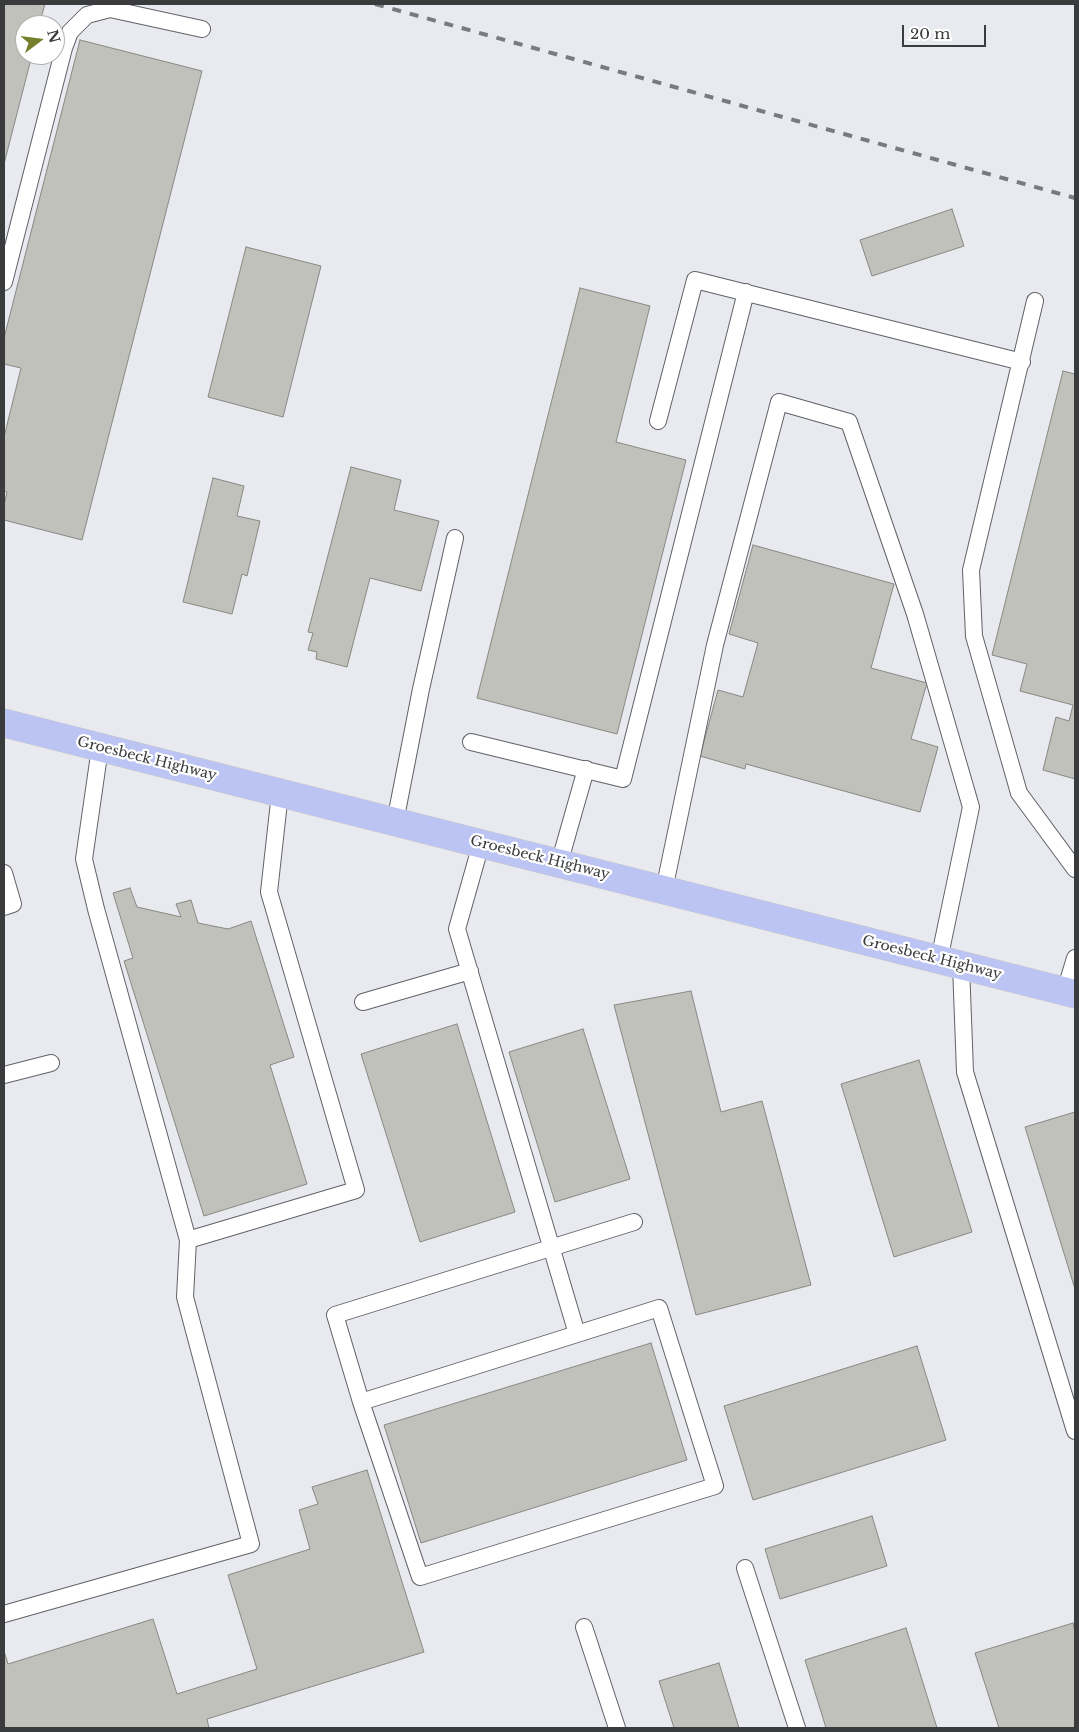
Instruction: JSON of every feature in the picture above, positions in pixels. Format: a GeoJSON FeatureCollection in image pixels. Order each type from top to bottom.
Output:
{"type":"FeatureCollection","features":[{"type":"Feature","properties":{"kind":"main road","name":"Groesbeck Highway"},"geometry":{"type":"LineString","coordinates":[[4,723],[1070,992]]}},
{"type":"Feature","properties":{"kind":"lane"},"geometry":{"type":"LineString","coordinates":[[4,282],[64,48],[70,32],[86,14],[110,9],[202,29]]}},
{"type":"Feature","properties":{"kind":"lane"},"geometry":{"type":"LineString","coordinates":[[658,421],[695,280],[1022,362]]}},
{"type":"Feature","properties":{"kind":"lane"},"geometry":{"type":"LineString","coordinates":[[471,742],[623,778],[746,292]]}},
{"type":"Feature","properties":{"kind":"lane"},"geometry":{"type":"LineString","coordinates":[[1036,301],[970,570],[974,636],[1019,793],[1075,869]]}},
{"type":"Feature","properties":{"kind":"lane"},"geometry":{"type":"LineString","coordinates":[[664,890],[715,645],[779,402],[849,422],[915,614],[971,807],[950,962],[965,1072],[1075,1431]]}},
{"type":"Feature","properties":{"kind":"lane"},"geometry":{"type":"LineString","coordinates":[[395,822],[420,689],[455,538]]}},
{"type":"Feature","properties":{"kind":"lane"},"geometry":{"type":"LineString","coordinates":[[4,1614],[251,1544],[185,1297],[188,1240],[96,909],[84,859],[100,748]]}},
{"type":"Feature","properties":{"kind":"lane"},"geometry":{"type":"LineString","coordinates":[[559,864],[586,769]]}},
{"type":"Feature","properties":{"kind":"lane"},"geometry":{"type":"LineString","coordinates":[[188,1240],[356,1190],[269,892],[280,793]]}},
{"type":"Feature","properties":{"kind":"lane"},"geometry":{"type":"LineString","coordinates":[[481,844],[457,929],[577,1334]]}},
{"type":"Feature","properties":{"kind":"lane"},"geometry":{"type":"LineString","coordinates":[[4,873],[13,904],[4,907]]}},
{"type":"Feature","properties":{"kind":"lane"},"geometry":{"type":"LineString","coordinates":[[1070,992],[1075,958]]}},
{"type":"Feature","properties":{"kind":"lane"},"geometry":{"type":"LineString","coordinates":[[363,1002],[470,971]]}},
{"type":"Feature","properties":{"kind":"lane"},"geometry":{"type":"LineString","coordinates":[[4,1075],[51,1063]]}},
{"type":"Feature","properties":{"kind":"lane"},"geometry":{"type":"LineString","coordinates":[[361,1402],[659,1308],[715,1486],[420,1577],[361,1402],[335,1315],[634,1222]]}},
{"type":"Feature","properties":{"kind":"lane"},"geometry":{"type":"LineString","coordinates":[[745,1568],[796,1728]]}},
{"type":"Feature","properties":{"kind":"lane"},"geometry":{"type":"LineString","coordinates":[[584,1628],[617,1728]]}},
{"type":"Feature","properties":{"kind":"building"},"geometry":{"type":"Polygon","coordinates":[[[4,4],[45,4],[42,15],[15,15],[15,65],[29,65],[4,164],[4,4]]]}},
{"type":"Feature","properties":{"kind":"building"},"geometry":{"type":"Polygon","coordinates":[[[80,40],[202,71],[82,540],[4,520],[4,505],[7,492],[4,491],[4,437],[21,368],[4,364],[4,338],[80,40]]]}},
{"type":"Feature","properties":{"kind":"building"},"geometry":{"type":"Polygon","coordinates":[[[952,209],[964,246],[872,276],[860,240],[952,209]]]}},
{"type":"Feature","properties":{"kind":"building"},"geometry":{"type":"Polygon","coordinates":[[[246,247],[321,266],[283,417],[208,397],[246,247]]]}},
{"type":"Feature","properties":{"kind":"building"},"geometry":{"type":"Polygon","coordinates":[[[580,288],[650,306],[616,442],[686,460],[617,734],[477,698],[580,288]]]}},
{"type":"Feature","properties":{"kind":"building"},"geometry":{"type":"Polygon","coordinates":[[[1063,371],[1075,374],[1075,779],[1043,770],[1056,717],[1069,721],[1073,705],[1020,691],[1027,664],[992,655],[1063,371]]]}},
{"type":"Feature","properties":{"kind":"building"},"geometry":{"type":"Polygon","coordinates":[[[351,467],[401,480],[394,510],[439,521],[421,591],[370,578],[347,667],[316,659],[317,652],[308,650],[313,633],[308,632],[351,467]]]}},
{"type":"Feature","properties":{"kind":"building"},"geometry":{"type":"Polygon","coordinates":[[[213,478],[244,486],[237,516],[260,521],[247,576],[242,574],[232,614],[183,602],[213,478]]]}},
{"type":"Feature","properties":{"kind":"building"},"geometry":{"type":"Polygon","coordinates":[[[753,545],[894,584],[871,668],[927,683],[911,739],[938,747],[920,812],[746,764],[745,769],[700,756],[718,690],[743,697],[758,643],[729,634],[753,545]]]}},
{"type":"Feature","properties":{"kind":"building"},"geometry":{"type":"Polygon","coordinates":[[[130,888],[137,907],[181,917],[176,904],[191,900],[198,923],[228,929],[251,921],[294,1057],[270,1065],[307,1184],[204,1216],[124,961],[133,958],[113,893],[130,888]]]}},
{"type":"Feature","properties":{"kind":"building"},"geometry":{"type":"Polygon","coordinates":[[[691,991],[721,1112],[762,1101],[811,1285],[696,1315],[614,1005],[691,991]]]}},
{"type":"Feature","properties":{"kind":"building"},"geometry":{"type":"Polygon","coordinates":[[[457,1024],[515,1212],[420,1242],[361,1054],[457,1024]]]}},
{"type":"Feature","properties":{"kind":"building"},"geometry":{"type":"Polygon","coordinates":[[[583,1029],[630,1179],[555,1202],[509,1052],[583,1029]]]}},
{"type":"Feature","properties":{"kind":"building"},"geometry":{"type":"Polygon","coordinates":[[[919,1060],[972,1232],[894,1257],[841,1084],[919,1060]]]}},
{"type":"Feature","properties":{"kind":"building"},"geometry":{"type":"Polygon","coordinates":[[[1075,1112],[1075,1289],[1025,1127],[1075,1112]]]}},
{"type":"Feature","properties":{"kind":"building"},"geometry":{"type":"Polygon","coordinates":[[[651,1343],[687,1460],[421,1543],[384,1425],[651,1343]]]}},
{"type":"Feature","properties":{"kind":"building"},"geometry":{"type":"Polygon","coordinates":[[[917,1346],[946,1440],[753,1500],[724,1406],[917,1346]]]}},
{"type":"Feature","properties":{"kind":"building"},"geometry":{"type":"Polygon","coordinates":[[[367,1470],[424,1652],[207,1719],[209,1728],[4,1728],[4,1651],[8,1664],[153,1619],[177,1694],[257,1669],[228,1575],[310,1549],[299,1510],[318,1504],[312,1487],[367,1470]]]}},
{"type":"Feature","properties":{"kind":"building"},"geometry":{"type":"Polygon","coordinates":[[[872,1516],[887,1566],[780,1599],[765,1549],[872,1516]]]}},
{"type":"Feature","properties":{"kind":"building"},"geometry":{"type":"Polygon","coordinates":[[[1073,1623],[1075,1632],[1075,1728],[999,1728],[975,1653],[1073,1623]]]}},
{"type":"Feature","properties":{"kind":"building"},"geometry":{"type":"Polygon","coordinates":[[[906,1628],[937,1728],[826,1728],[805,1660],[906,1628]]]}},
{"type":"Feature","properties":{"kind":"building"},"geometry":{"type":"Polygon","coordinates":[[[719,1663],[739,1728],[674,1728],[659,1681],[719,1663]]]}},
{"type":"Feature","properties":{"kind":"railway"},"geometry":{"type":"LineString","coordinates":[[375,4],[1075,198]]}}]}
